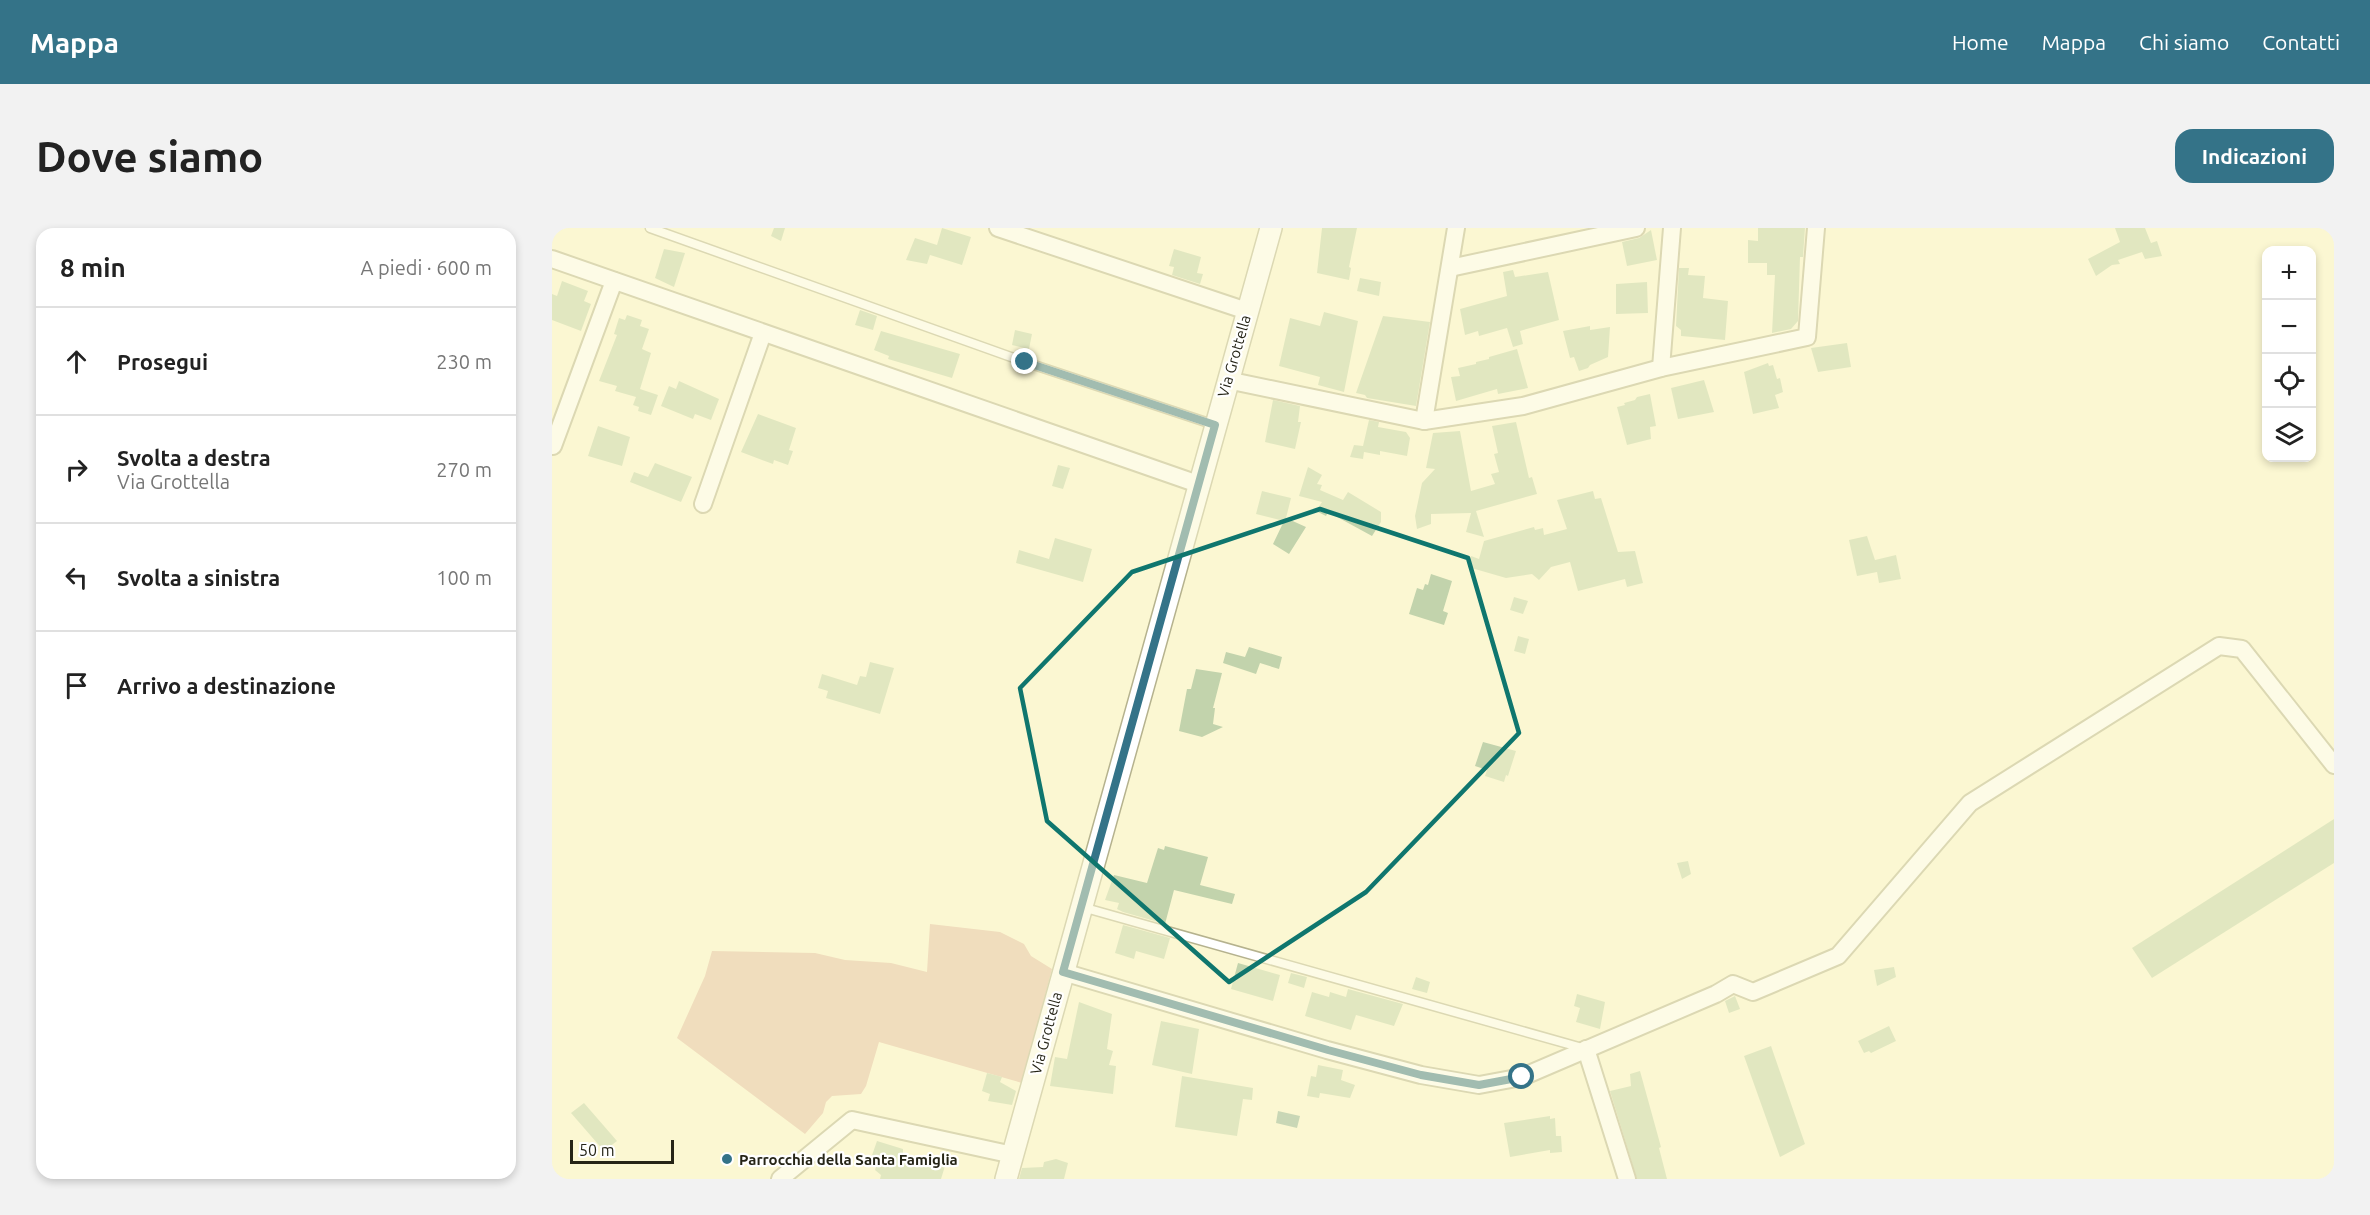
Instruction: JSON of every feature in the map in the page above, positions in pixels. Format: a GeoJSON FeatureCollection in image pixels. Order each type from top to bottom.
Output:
{"type":"FeatureCollection","features":[{"type":"Feature","properties":{"kind":"street"},"geometry":{"type":"LineString","coordinates":[[998,228],[1247,312]]}},
{"type":"Feature","properties":{"kind":"street","name":"Via Grottella"},"geometry":{"type":"LineString","coordinates":[[1006,1179],[1271,228]]}},
{"type":"Feature","properties":{"kind":"street"},"geometry":{"type":"LineString","coordinates":[[1424,421],[1456,228]]}},
{"type":"Feature","properties":{"kind":"street"},"geometry":{"type":"LineString","coordinates":[[1450,268],[1636,228]]}},
{"type":"Feature","properties":{"kind":"street"},"geometry":{"type":"LineString","coordinates":[[1661,368],[1672,228]]}},
{"type":"Feature","properties":{"kind":"street"},"geometry":{"type":"LineString","coordinates":[[1227,380],[1424,421],[1523,406],[1661,368],[1807,337],[1816,228]]}},
{"type":"Feature","properties":{"kind":"street"},"geometry":{"type":"LineString","coordinates":[[552,259],[1198,484]]}},
{"type":"Feature","properties":{"kind":"street"},"geometry":{"type":"LineString","coordinates":[[553,446],[614,281]]}},
{"type":"Feature","properties":{"kind":"street"},"geometry":{"type":"LineString","coordinates":[[703,504],[763,333]]}},
{"type":"Feature","properties":{"kind":"street"},"geometry":{"type":"LineString","coordinates":[[1063,972],[1328,1050],[1421,1075],[1479,1085],[1522,1077],[1716,994],[1733,984],[1753,992],[1838,956],[1970,803],[2219,646],[2242,649],[2334,765]]}},
{"type":"Feature","properties":{"kind":"street"},"geometry":{"type":"LineString","coordinates":[[1587,1049],[1627,1179]]}},
{"type":"Feature","properties":{"kind":"street"},"geometry":{"type":"LineString","coordinates":[[780,1179],[852,1120],[1013,1155]]}},
{"type":"Feature","properties":{"kind":"lane"},"geometry":{"type":"LineString","coordinates":[[650,228],[1025,362],[1215,425]]}},
{"type":"Feature","properties":{"kind":"lane"},"geometry":{"type":"LineString","coordinates":[[1081,907],[1587,1049]]}},
{"type":"Feature","properties":{"kind":"highlighted area"},"geometry":{"type":"Polygon","coordinates":[[[1320,509],[1468,558],[1519,733],[1366,892],[1229,982],[1047,821],[1020,688],[1132,572],[1320,509]]]}},
{"type":"Feature","properties":{"kind":"shaded area"},"geometry":{"type":"Polygon","coordinates":[[[930,924],[1000,932],[1024,944],[1031,956],[1052,969],[1022,1083],[879,1042],[866,1086],[861,1094],[832,1096],[826,1102],[823,1113],[805,1134],[677,1038],[705,976],[712,951],[815,953],[845,960],[891,963],[927,972],[930,924]]]}},
{"type":"Feature","properties":{"kind":"shaded area"},"geometry":{"type":"Polygon","coordinates":[[[1278,1111],[1300,1116],[1297,1128],[1276,1123],[1278,1111]]]}},
{"type":"Feature","properties":{"kind":"building"},"geometry":{"type":"Polygon","coordinates":[[[774,228],[785,228],[781,241],[771,236],[774,228]]]}},
{"type":"Feature","properties":{"kind":"building"},"geometry":{"type":"Polygon","coordinates":[[[942,228],[971,237],[962,265],[930,255],[927,264],[906,260],[915,238],[937,245],[942,228]]]}},
{"type":"Feature","properties":{"kind":"building"},"geometry":{"type":"Polygon","coordinates":[[[1322,228],[1357,228],[1349,267],[1351,268],[1349,280],[1317,273],[1322,228]]]}},
{"type":"Feature","properties":{"kind":"building"},"geometry":{"type":"Polygon","coordinates":[[[1758,228],[1805,228],[1803,257],[1800,257],[1798,321],[1791,329],[1772,333],[1775,275],[1767,275],[1767,263],[1748,263],[1748,240],[1758,241],[1758,228]]]}},
{"type":"Feature","properties":{"kind":"building"},"geometry":{"type":"Polygon","coordinates":[[[2115,228],[2145,228],[2151,243],[2157,241],[2162,256],[2145,259],[2142,252],[2118,260],[2120,264],[2112,265],[2096,276],[2088,259],[2120,242],[2115,228]]]}},
{"type":"Feature","properties":{"kind":"building"},"geometry":{"type":"Polygon","coordinates":[[[1651,230],[1657,260],[1627,266],[1622,242],[1639,238],[1651,230]]]}},
{"type":"Feature","properties":{"kind":"building"},"geometry":{"type":"Polygon","coordinates":[[[664,249],[685,253],[674,287],[655,278],[664,249]]]}},
{"type":"Feature","properties":{"kind":"building"},"geometry":{"type":"Polygon","coordinates":[[[1174,249],[1201,257],[1197,273],[1203,274],[1200,284],[1172,275],[1174,267],[1169,266],[1174,249]]]}},
{"type":"Feature","properties":{"kind":"building"},"geometry":{"type":"Polygon","coordinates":[[[1679,268],[1689,268],[1688,275],[1705,276],[1703,298],[1728,301],[1725,340],[1681,336],[1681,330],[1676,326],[1679,268]]]}},
{"type":"Feature","properties":{"kind":"building"},"geometry":{"type":"Polygon","coordinates":[[[1513,270],[1515,277],[1548,272],[1559,320],[1520,331],[1523,344],[1513,347],[1507,328],[1479,336],[1478,331],[1465,335],[1460,309],[1507,296],[1503,272],[1513,270]]]}},
{"type":"Feature","properties":{"kind":"building"},"geometry":{"type":"Polygon","coordinates":[[[1360,278],[1381,282],[1379,296],[1357,291],[1360,278]]]}},
{"type":"Feature","properties":{"kind":"building"},"geometry":{"type":"Polygon","coordinates":[[[562,281],[588,291],[584,301],[591,304],[581,331],[552,320],[552,294],[557,296],[562,281]]]}},
{"type":"Feature","properties":{"kind":"building"},"geometry":{"type":"Polygon","coordinates":[[[1647,282],[1648,313],[1616,314],[1616,284],[1647,282]]]}},
{"type":"Feature","properties":{"kind":"building"},"geometry":{"type":"Polygon","coordinates":[[[860,310],[877,316],[873,330],[855,325],[860,310]]]}},
{"type":"Feature","properties":{"kind":"building"},"geometry":{"type":"Polygon","coordinates":[[[1324,312],[1358,321],[1344,392],[1318,385],[1320,377],[1279,366],[1290,318],[1320,326],[1324,312]]]}},
{"type":"Feature","properties":{"kind":"building"},"geometry":{"type":"Polygon","coordinates":[[[627,315],[642,320],[640,326],[649,329],[642,349],[651,353],[640,389],[658,395],[651,415],[638,411],[639,407],[633,405],[636,397],[615,391],[617,386],[599,381],[617,335],[614,334],[619,318],[625,320],[627,315]]]}},
{"type":"Feature","properties":{"kind":"building"},"geometry":{"type":"Polygon","coordinates":[[[1383,316],[1430,322],[1416,406],[1367,398],[1365,395],[1356,393],[1383,316]]]}},
{"type":"Feature","properties":{"kind":"building"},"geometry":{"type":"Polygon","coordinates":[[[1590,326],[1590,330],[1610,327],[1608,357],[1579,371],[1574,357],[1570,358],[1563,331],[1590,326]]]}},
{"type":"Feature","properties":{"kind":"building"},"geometry":{"type":"Polygon","coordinates":[[[1015,330],[1032,334],[1029,349],[1012,345],[1015,330]]]}},
{"type":"Feature","properties":{"kind":"building"},"geometry":{"type":"Polygon","coordinates":[[[881,331],[960,354],[952,378],[888,359],[889,356],[874,350],[881,331]]]}},
{"type":"Feature","properties":{"kind":"building"},"geometry":{"type":"Polygon","coordinates":[[[1847,343],[1851,367],[1818,372],[1811,348],[1847,343]]]}},
{"type":"Feature","properties":{"kind":"building"},"geometry":{"type":"Polygon","coordinates":[[[1517,349],[1528,388],[1498,394],[1497,389],[1456,401],[1451,377],[1460,376],[1458,368],[1517,349]]]}},
{"type":"Feature","properties":{"kind":"building"},"geometry":{"type":"Polygon","coordinates":[[[1768,363],[1769,366],[1773,365],[1777,379],[1780,378],[1783,392],[1775,395],[1779,408],[1753,414],[1744,372],[1768,363]]]}},
{"type":"Feature","properties":{"kind":"building"},"geometry":{"type":"Polygon","coordinates":[[[1704,380],[1714,412],[1678,419],[1671,388],[1704,380]]]}},
{"type":"Feature","properties":{"kind":"building"},"geometry":{"type":"Polygon","coordinates":[[[679,381],[719,399],[711,420],[695,414],[693,419],[661,406],[669,386],[676,389],[679,381]]]}},
{"type":"Feature","properties":{"kind":"building"},"geometry":{"type":"Polygon","coordinates":[[[1650,394],[1656,426],[1650,427],[1651,439],[1627,445],[1617,407],[1637,397],[1650,394]]]}},
{"type":"Feature","properties":{"kind":"building"},"geometry":{"type":"Polygon","coordinates":[[[1273,400],[1300,406],[1298,422],[1301,422],[1295,449],[1265,442],[1273,400]]]}},
{"type":"Feature","properties":{"kind":"building"},"geometry":{"type":"Polygon","coordinates":[[[758,414],[796,428],[789,450],[793,451],[788,465],[774,460],[773,464],[741,452],[758,414]]]}},
{"type":"Feature","properties":{"kind":"building"},"geometry":{"type":"Polygon","coordinates":[[[1369,420],[1379,422],[1378,427],[1406,432],[1410,438],[1407,456],[1380,451],[1380,455],[1364,452],[1363,459],[1350,457],[1354,445],[1363,446],[1369,420]]]}},
{"type":"Feature","properties":{"kind":"building"},"geometry":{"type":"Polygon","coordinates":[[[1516,422],[1529,478],[1532,477],[1537,494],[1476,511],[1484,537],[1466,532],[1471,513],[1431,514],[1431,524],[1417,529],[1415,516],[1422,483],[1435,469],[1426,468],[1433,433],[1460,431],[1471,491],[1495,484],[1491,474],[1499,472],[1494,454],[1498,453],[1492,426],[1516,422]]]}},
{"type":"Feature","properties":{"kind":"building"},"geometry":{"type":"Polygon","coordinates":[[[598,426],[630,437],[622,466],[588,456],[598,426]]]}},
{"type":"Feature","properties":{"kind":"building"},"geometry":{"type":"Polygon","coordinates":[[[655,463],[692,477],[681,502],[630,482],[634,472],[648,477],[655,463]]]}},
{"type":"Feature","properties":{"kind":"building"},"geometry":{"type":"Polygon","coordinates":[[[1058,465],[1070,468],[1063,489],[1052,486],[1058,465]]]}},
{"type":"Feature","properties":{"kind":"building"},"geometry":{"type":"Polygon","coordinates":[[[1308,467],[1322,475],[1317,484],[1322,485],[1320,490],[1343,500],[1348,492],[1381,512],[1381,522],[1372,536],[1328,512],[1326,516],[1316,511],[1322,502],[1299,496],[1308,467]]]}},
{"type":"Feature","properties":{"kind":"building"},"geometry":{"type":"Polygon","coordinates":[[[1262,491],[1291,498],[1286,518],[1306,527],[1289,554],[1273,544],[1284,521],[1256,514],[1262,491]]]}},
{"type":"Feature","properties":{"kind":"building"},"geometry":{"type":"Polygon","coordinates":[[[1593,491],[1595,499],[1601,498],[1618,552],[1635,551],[1643,583],[1627,587],[1625,579],[1578,591],[1570,562],[1551,567],[1539,580],[1532,574],[1506,578],[1468,567],[1471,556],[1479,559],[1484,541],[1534,527],[1535,530],[1543,528],[1544,535],[1567,529],[1557,500],[1593,491]]]}},
{"type":"Feature","properties":{"kind":"building"},"geometry":{"type":"Polygon","coordinates":[[[1867,536],[1875,560],[1896,555],[1901,579],[1879,583],[1877,572],[1857,576],[1849,540],[1867,536]]]}},
{"type":"Feature","properties":{"kind":"building"},"geometry":{"type":"Polygon","coordinates":[[[1055,538],[1092,549],[1083,582],[1016,563],[1019,550],[1049,559],[1055,538]]]}},
{"type":"Feature","properties":{"kind":"building"},"geometry":{"type":"Polygon","coordinates":[[[1431,574],[1452,581],[1443,611],[1448,613],[1444,625],[1409,614],[1417,588],[1423,590],[1425,584],[1428,585],[1431,574]]]}},
{"type":"Feature","properties":{"kind":"building"},"geometry":{"type":"Polygon","coordinates":[[[1514,597],[1528,601],[1523,614],[1510,610],[1514,597]]]}},
{"type":"Feature","properties":{"kind":"building"},"geometry":{"type":"Polygon","coordinates":[[[1518,636],[1529,639],[1525,654],[1514,651],[1518,636]]]}},
{"type":"Feature","properties":{"kind":"building"},"geometry":{"type":"Polygon","coordinates":[[[1249,647],[1282,657],[1279,669],[1260,663],[1256,674],[1223,663],[1226,652],[1245,657],[1249,647]]]}},
{"type":"Feature","properties":{"kind":"building"},"geometry":{"type":"Polygon","coordinates":[[[870,662],[894,668],[880,714],[826,698],[828,691],[818,688],[822,674],[857,685],[860,676],[866,677],[870,662]]]}},
{"type":"Feature","properties":{"kind":"building"},"geometry":{"type":"Polygon","coordinates":[[[1196,669],[1222,673],[1213,708],[1215,708],[1213,724],[1223,727],[1202,737],[1179,731],[1187,689],[1191,689],[1196,669]]]}},
{"type":"Feature","properties":{"kind":"building"},"geometry":{"type":"Polygon","coordinates":[[[1483,742],[1516,751],[1504,782],[1485,776],[1487,770],[1475,766],[1483,742]]]}},
{"type":"Feature","properties":{"kind":"building"},"geometry":{"type":"Polygon","coordinates":[[[2334,819],[2334,863],[2152,978],[2132,948],[2334,819]]]}},
{"type":"Feature","properties":{"kind":"building"},"geometry":{"type":"Polygon","coordinates":[[[1165,846],[1208,857],[1200,885],[1235,894],[1232,904],[1174,890],[1165,924],[1123,912],[1117,909],[1119,903],[1105,900],[1114,875],[1147,883],[1158,848],[1164,850],[1165,846]]]}},
{"type":"Feature","properties":{"kind":"building"},"geometry":{"type":"Polygon","coordinates":[[[1688,861],[1691,874],[1682,879],[1677,863],[1688,861]]]}},
{"type":"Feature","properties":{"kind":"building"},"geometry":{"type":"Polygon","coordinates":[[[1123,925],[1170,938],[1164,959],[1136,951],[1134,959],[1115,953],[1123,925]]]}},
{"type":"Feature","properties":{"kind":"building"},"geometry":{"type":"Polygon","coordinates":[[[1238,963],[1280,975],[1273,1001],[1231,989],[1238,963]]]}},
{"type":"Feature","properties":{"kind":"building"},"geometry":{"type":"Polygon","coordinates":[[[1894,967],[1896,977],[1877,986],[1874,970],[1894,967]]]}},
{"type":"Feature","properties":{"kind":"building"},"geometry":{"type":"Polygon","coordinates":[[[1291,973],[1307,977],[1304,988],[1288,983],[1291,973]]]}},
{"type":"Feature","properties":{"kind":"building"},"geometry":{"type":"Polygon","coordinates":[[[1416,977],[1430,982],[1427,993],[1412,989],[1416,977]]]}},
{"type":"Feature","properties":{"kind":"building"},"geometry":{"type":"Polygon","coordinates":[[[1348,989],[1403,1004],[1394,1026],[1356,1015],[1351,1030],[1305,1016],[1312,992],[1329,997],[1330,992],[1346,997],[1348,989]]]}},
{"type":"Feature","properties":{"kind":"building"},"geometry":{"type":"Polygon","coordinates":[[[1577,994],[1605,1002],[1600,1029],[1576,1022],[1580,1008],[1574,1006],[1577,994]]]}},
{"type":"Feature","properties":{"kind":"building"},"geometry":{"type":"Polygon","coordinates":[[[1735,996],[1740,1009],[1729,1013],[1725,1001],[1735,996]]]}},
{"type":"Feature","properties":{"kind":"building"},"geometry":{"type":"Polygon","coordinates":[[[1079,1002],[1112,1014],[1107,1049],[1113,1051],[1109,1065],[1116,1066],[1113,1094],[1050,1086],[1055,1057],[1067,1059],[1079,1002]]]}},
{"type":"Feature","properties":{"kind":"building"},"geometry":{"type":"Polygon","coordinates":[[[1161,1021],[1199,1029],[1192,1074],[1152,1065],[1161,1021]]]}},
{"type":"Feature","properties":{"kind":"building"},"geometry":{"type":"Polygon","coordinates":[[[1889,1026],[1896,1041],[1871,1053],[1869,1051],[1864,1053],[1858,1041],[1889,1026]]]}},
{"type":"Feature","properties":{"kind":"building"},"geometry":{"type":"Polygon","coordinates":[[[1771,1046],[1805,1144],[1780,1157],[1744,1056],[1771,1046]]]}},
{"type":"Feature","properties":{"kind":"building"},"geometry":{"type":"Polygon","coordinates":[[[1318,1065],[1343,1070],[1341,1080],[1355,1085],[1350,1098],[1320,1093],[1319,1098],[1307,1096],[1311,1076],[1316,1077],[1318,1065]]]}},
{"type":"Feature","properties":{"kind":"building"},"geometry":{"type":"Polygon","coordinates":[[[1640,1071],[1661,1147],[1659,1148],[1667,1179],[1637,1179],[1610,1091],[1631,1086],[1630,1074],[1640,1071]]]}},
{"type":"Feature","properties":{"kind":"building"},"geometry":{"type":"Polygon","coordinates":[[[987,1073],[1002,1077],[1000,1082],[1016,1091],[1012,1105],[988,1101],[990,1094],[982,1091],[987,1073]]]}},
{"type":"Feature","properties":{"kind":"building"},"geometry":{"type":"Polygon","coordinates":[[[1182,1076],[1253,1088],[1252,1100],[1243,1099],[1237,1136],[1175,1127],[1182,1076]]]}},
{"type":"Feature","properties":{"kind":"building"},"geometry":{"type":"Polygon","coordinates":[[[584,1103],[617,1141],[604,1151],[571,1113],[584,1103]]]}},
{"type":"Feature","properties":{"kind":"building"},"geometry":{"type":"Polygon","coordinates":[[[1550,1116],[1550,1119],[1555,1118],[1556,1136],[1561,1136],[1562,1152],[1550,1153],[1550,1150],[1510,1157],[1504,1123],[1550,1116]]]}},
{"type":"Feature","properties":{"kind":"building"},"geometry":{"type":"Polygon","coordinates":[[[877,1141],[903,1149],[903,1155],[945,1166],[941,1179],[880,1179],[881,1175],[875,1170],[878,1160],[871,1158],[877,1141]]]}},
{"type":"Feature","properties":{"kind":"building"},"geometry":{"type":"Polygon","coordinates":[[[1056,1159],[1068,1163],[1064,1179],[1019,1179],[1022,1168],[1043,1167],[1044,1162],[1056,1159]]]}},
{"type":"Feature","properties":{"kind":"place","name":"Parrocchia della Santa Famiglia"},"geometry":{"type":"Point","coordinates":[727,1159]}},
{"type":"Feature","properties":{"kind":"route"},"geometry":{"type":"LineString","coordinates":[[1025,362],[1215,425],[1063,972],[1421,1075],[1479,1085],[1522,1077]]}}]}
